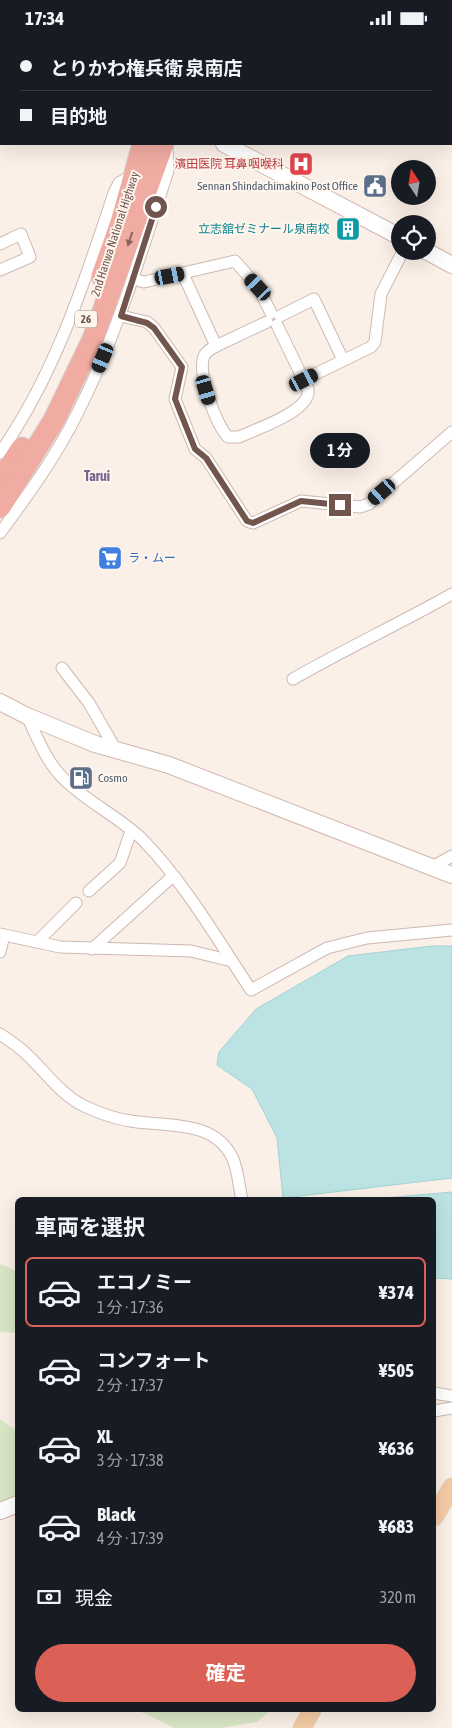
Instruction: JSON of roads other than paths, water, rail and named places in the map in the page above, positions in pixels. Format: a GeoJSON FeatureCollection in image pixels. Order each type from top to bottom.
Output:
{"type":"FeatureCollection","features":[{"type":"Feature","properties":{"kind":"highway","name":"2nd Hanwa National Highway"},"geometry":{"type":"LineString","coordinates":[[0,481],[32,433],[56,391],[86,321],[136,173],[143,145]]}},
{"type":"Feature","properties":{"kind":"highway","name":"2nd Hanwa National Highway"},"geometry":{"type":"LineString","coordinates":[[0,507],[54,420],[93,339],[165,145]]}},
{"type":"Feature","properties":{"kind":"main road"},"geometry":{"type":"LineString","coordinates":[[436,1506],[452,1487]]}},
{"type":"Feature","properties":{"kind":"main road"},"geometry":{"type":"LineString","coordinates":[[302,1728],[311,1712]]}},
{"type":"Feature","properties":{"kind":"street"},"geometry":{"type":"LineString","coordinates":[[0,533],[48,464],[78,413],[121,316],[168,171],[165,145]]}},
{"type":"Feature","properties":{"kind":"street"},"geometry":{"type":"LineString","coordinates":[[226,145],[391,232]]}},
{"type":"Feature","properties":{"kind":"street"},"geometry":{"type":"LineString","coordinates":[[0,453],[46,376],[79,296],[114,193],[120,183],[136,173]]}},
{"type":"Feature","properties":{"kind":"street"},"geometry":{"type":"LineString","coordinates":[[0,244],[21,234],[30,257],[0,270]]}},
{"type":"Feature","properties":{"kind":"street"},"geometry":{"type":"LineString","coordinates":[[436,256],[452,265]]}},
{"type":"Feature","properties":{"kind":"street"},"geometry":{"type":"LineString","coordinates":[[304,380],[343,359],[371,347],[375,342],[381,294],[398,260]]}},
{"type":"Feature","properties":{"kind":"street"},"geometry":{"type":"LineString","coordinates":[[133,279],[144,281],[184,274],[234,261],[258,287],[274,319],[304,380],[309,394],[297,409],[239,437],[228,437],[224,433],[206,390],[203,359],[208,351],[216,346],[274,319],[314,299],[343,359]]}},
{"type":"Feature","properties":{"kind":"street"},"geometry":{"type":"LineString","coordinates":[[184,274],[216,346]]}},
{"type":"Feature","properties":{"kind":"street"},"geometry":{"type":"LineString","coordinates":[[121,316],[147,323],[154,328],[182,367],[175,399],[195,449],[206,458],[247,521],[253,523],[301,501],[360,507],[369,504],[452,432]]}},
{"type":"Feature","properties":{"kind":"street"},"geometry":{"type":"LineString","coordinates":[[293,679],[358,642],[392,629],[452,594]]}},
{"type":"Feature","properties":{"kind":"street"},"geometry":{"type":"LineString","coordinates":[[62,668],[88,703],[116,750]]}},
{"type":"Feature","properties":{"kind":"street"},"geometry":{"type":"LineString","coordinates":[[0,702],[27,716],[95,744],[169,765],[452,875]]}},
{"type":"Feature","properties":{"kind":"street"},"geometry":{"type":"LineString","coordinates":[[27,716],[47,757],[64,780],[140,838],[173,876],[251,990],[327,947],[367,938],[452,930]]}},
{"type":"Feature","properties":{"kind":"street"},"geometry":{"type":"LineString","coordinates":[[89,891],[120,863],[131,831]]}},
{"type":"Feature","properties":{"kind":"street"},"geometry":{"type":"LineString","coordinates":[[432,867],[452,856]]}},
{"type":"Feature","properties":{"kind":"street"},"geometry":{"type":"LineString","coordinates":[[92,949],[173,876]]}},
{"type":"Feature","properties":{"kind":"street"},"geometry":{"type":"LineString","coordinates":[[37,942],[76,903]]}},
{"type":"Feature","properties":{"kind":"street"},"geometry":{"type":"LineString","coordinates":[[0,952],[2,934],[60,947],[192,951],[232,961]]}},
{"type":"Feature","properties":{"kind":"street"},"geometry":{"type":"LineString","coordinates":[[0,1035],[22,1049],[66,1094],[82,1105],[104,1115],[131,1121],[175,1124],[204,1131],[219,1139],[233,1160],[241,1197]]}},
{"type":"Feature","properties":{"kind":"street"},"geometry":{"type":"LineString","coordinates":[[436,1393],[452,1396]]}},
{"type":"Feature","properties":{"kind":"street"},"geometry":{"type":"LineString","coordinates":[[436,1411],[452,1407]]}},
{"type":"Feature","properties":{"kind":"street"},"geometry":{"type":"LineString","coordinates":[[0,1511],[15,1505]]}},
{"type":"Feature","properties":{"kind":"water"},"geometry":{"type":"Polygon","coordinates":[[[432,946],[452,946],[452,1178],[283,1197],[277,1138],[252,1089],[217,1065],[219,1052],[256,1009],[348,956],[432,946]]]}},
{"type":"Feature","properties":{"kind":"water"},"geometry":{"type":"Polygon","coordinates":[[[452,1192],[452,1279],[436,1278],[436,1197],[395,1197],[452,1192]]]}},
{"type":"Feature","properties":{"kind":"place","name":"濱田医院 耳鼻咽喉科"},"geometry":{"type":"Point","coordinates":[301,164]}},
{"type":"Feature","properties":{"kind":"place","name":"Sennan Shindachimakino Post Office"},"geometry":{"type":"Point","coordinates":[375,186]}},
{"type":"Feature","properties":{"kind":"place","name":"立志舘ゼミナール泉南校"},"geometry":{"type":"Point","coordinates":[348,229]}},
{"type":"Feature","properties":{"kind":"place","name":"ラ・ムー"},"geometry":{"type":"Point","coordinates":[110,558]}},
{"type":"Feature","properties":{"kind":"place","name":"Cosmo"},"geometry":{"type":"Point","coordinates":[81,778]}},
{"type":"Feature","properties":{"kind":"district","name":"Tarui"},"geometry":{"type":"Point","coordinates":[97,476]}}]}
